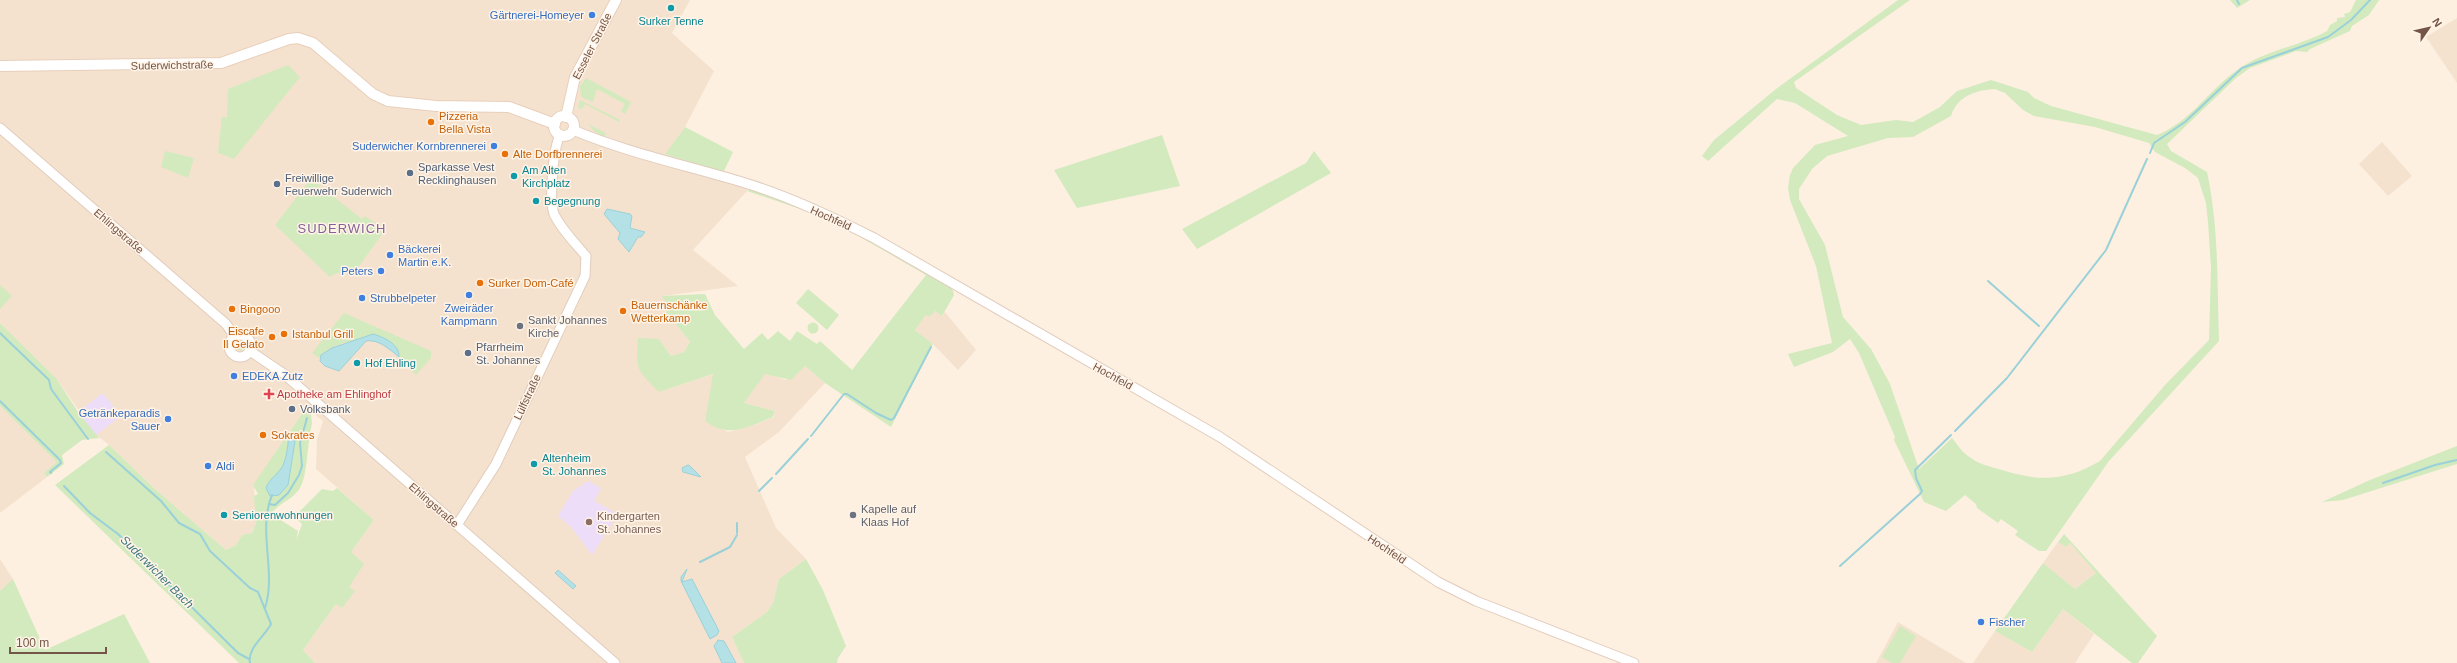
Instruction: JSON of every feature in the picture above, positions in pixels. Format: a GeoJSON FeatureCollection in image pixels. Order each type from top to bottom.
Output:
{"type":"FeatureCollection","features":[{"type":"Feature","properties":{"kind":"main road","name":"Esseler Straße"},"geometry":{"type":"LineString","coordinates":[[566,116],[575,77],[616,0]]}},
{"type":"Feature","properties":{"kind":"main road","name":"Suderwichstraße"},"geometry":{"type":"LineString","coordinates":[[0,66],[221,64],[289,39],[298,38],[319,46],[373,94],[388,101],[436,106],[509,107],[555,124]]}},
{"type":"Feature","properties":{"kind":"main road"},"geometry":{"type":"LineString","coordinates":[[566,116],[573,122],[573,130],[568,135],[560,135],[556,132],[555,124],[559,118],[566,116]]}},
{"type":"Feature","properties":{"kind":"street","name":"Ehlingstraße"},"geometry":{"type":"LineString","coordinates":[[0,128],[226,324],[235,337],[242,336],[249,340],[250,351],[284,374],[615,663]]}},
{"type":"Feature","properties":{"kind":"street","name":"Hochfeld"},"geometry":{"type":"LineString","coordinates":[[573,130],[619,149],[746,183],[822,213],[874,238],[1220,437],[1438,582],[1476,601],[1634,663]]}},
{"type":"Feature","properties":{"kind":"street","name":"Lülfstraße"},"geometry":{"type":"LineString","coordinates":[[456,525],[496,464],[585,276],[587,264],[586,256],[559,223],[553,210],[555,148],[560,135]]}},
{"type":"Feature","properties":{"kind":"street"},"geometry":{"type":"LineString","coordinates":[[235,337],[230,346],[233,354],[243,357],[250,351]]}},
{"type":"Feature","properties":{"kind":"shaded area"},"geometry":{"type":"Polygon","coordinates":[[[0,0],[690,0],[672,33],[714,71],[685,127],[665,154],[747,182],[747,191],[693,250],[738,286],[663,296],[670,308],[666,312],[690,342],[684,352],[671,356],[659,339],[659,392],[714,374],[705,421],[728,432],[752,426],[774,417],[775,411],[744,403],[765,373],[786,380],[805,366],[825,383],[779,432],[745,457],[776,528],[806,559],[779,579],[773,603],[767,612],[732,637],[744,663],[315,663],[303,650],[336,604],[354,592],[348,587],[351,552],[374,520],[316,469],[317,440],[323,421],[306,408],[254,485],[256,523],[252,533],[242,535],[236,545],[226,550],[156,490],[109,445],[96,435],[56,378],[0,323],[0,0]]]}},
{"type":"Feature","properties":{"kind":"shaded area"},"geometry":{"type":"Polygon","coordinates":[[[2457,18],[2457,83],[2426,37],[2457,18]]]}},
{"type":"Feature","properties":{"kind":"shaded area"},"geometry":{"type":"Polygon","coordinates":[[[2382,142],[2412,176],[2388,196],[2359,164],[2382,142]]]}},
{"type":"Feature","properties":{"kind":"shaded area"},"geometry":{"type":"Polygon","coordinates":[[[935,311],[942,316],[945,312],[976,350],[958,370],[933,344],[915,330],[926,315],[935,311]]]}},
{"type":"Feature","properties":{"kind":"shaded area"},"geometry":{"type":"Polygon","coordinates":[[[103,393],[121,416],[96,435],[78,412],[103,393]]]}},
{"type":"Feature","properties":{"kind":"shaded area"},"geometry":{"type":"Polygon","coordinates":[[[0,406],[58,462],[44,473],[47,477],[0,513],[0,406]]]}},
{"type":"Feature","properties":{"kind":"shaded area","name":"Kindergarten St. Johannes"},"geometry":{"type":"Polygon","coordinates":[[[588,481],[601,488],[594,501],[618,514],[592,555],[571,527],[558,516],[573,491],[588,481]]]}},
{"type":"Feature","properties":{"kind":"shaded area"},"geometry":{"type":"Polygon","coordinates":[[[2058,542],[2066,547],[2070,543],[2096,573],[2075,589],[2043,563],[2058,542]]]}},
{"type":"Feature","properties":{"kind":"shaded area"},"geometry":{"type":"Polygon","coordinates":[[[0,559],[13,579],[0,591],[0,559]]]}},
{"type":"Feature","properties":{"kind":"shaded area"},"geometry":{"type":"Polygon","coordinates":[[[2063,609],[2094,634],[2075,663],[1973,663],[1995,631],[2032,652],[2063,609]]]}},
{"type":"Feature","properties":{"kind":"shaded area"},"geometry":{"type":"Polygon","coordinates":[[[1898,622],[1966,663],[1876,663],[1898,622]]]}},
{"type":"Feature","properties":{"kind":"green space"},"geometry":{"type":"Polygon","coordinates":[[[1898,0],[1910,0],[1794,82],[1796,88],[1837,115],[1861,125],[1896,120],[1913,122],[1940,107],[1957,91],[1991,80],[2028,92],[2034,98],[2051,106],[2157,135],[2169,129],[2191,113],[2219,85],[2240,68],[2272,52],[2306,41],[2327,31],[2330,25],[2337,21],[2337,18],[2345,17],[2344,14],[2350,12],[2356,0],[2379,0],[2369,15],[2352,26],[2350,31],[2310,49],[2307,52],[2296,51],[2250,68],[2236,78],[2167,144],[2171,151],[2207,172],[2216,235],[2219,341],[2109,461],[2046,551],[2039,551],[2015,535],[2018,531],[2001,519],[1998,523],[1977,508],[1976,504],[1965,495],[1946,511],[1924,502],[1894,440],[1895,437],[1859,353],[1850,339],[1833,352],[1794,367],[1788,354],[1832,343],[1816,266],[1790,200],[1788,188],[1790,175],[1793,168],[1815,145],[1848,136],[1795,103],[1777,99],[1708,161],[1702,156],[1714,140],[1776,89],[1898,0]],[[1995,89],[1968,95],[1958,103],[1951,116],[1913,137],[1888,138],[1827,156],[1812,169],[1799,189],[1799,199],[1825,245],[1843,317],[1871,349],[1890,384],[1919,469],[1952,438],[1972,459],[1985,465],[2016,474],[2041,478],[2052,478],[2076,473],[2100,461],[2165,385],[2209,340],[2211,268],[2206,203],[2198,178],[2185,168],[2155,152],[2149,143],[2095,127],[2034,116],[2023,110],[2005,93],[1995,89]]]}},
{"type":"Feature","properties":{"kind":"green space"},"geometry":{"type":"Polygon","coordinates":[[[2230,0],[2250,0],[2237,8],[2230,0]]]}},
{"type":"Feature","properties":{"kind":"green space"},"geometry":{"type":"Polygon","coordinates":[[[288,65],[300,77],[234,159],[218,153],[222,117],[227,117],[228,89],[288,65]]]}},
{"type":"Feature","properties":{"kind":"green space"},"geometry":{"type":"Polygon","coordinates":[[[586,78],[631,102],[625,114],[621,111],[625,104],[597,89],[593,102],[581,97],[580,86],[586,78]]]}},
{"type":"Feature","properties":{"kind":"green space"},"geometry":{"type":"Polygon","coordinates":[[[580,100],[620,120],[619,122],[585,104],[582,109],[578,108],[580,100]]]}},
{"type":"Feature","properties":{"kind":"green space"},"geometry":{"type":"Polygon","coordinates":[[[588,124],[606,133],[604,137],[594,131],[588,124]]]}},
{"type":"Feature","properties":{"kind":"green space"},"geometry":{"type":"Polygon","coordinates":[[[685,127],[733,152],[723,173],[665,154],[685,127]]]}},
{"type":"Feature","properties":{"kind":"green space"},"geometry":{"type":"Polygon","coordinates":[[[1162,135],[1180,186],[1077,208],[1054,170],[1162,135]]]}},
{"type":"Feature","properties":{"kind":"green space"},"geometry":{"type":"Polygon","coordinates":[[[165,151],[194,158],[188,178],[161,167],[165,151]]]}},
{"type":"Feature","properties":{"kind":"green space"},"geometry":{"type":"Polygon","coordinates":[[[1314,151],[1331,173],[1197,249],[1182,229],[1306,163],[1314,151]]]}},
{"type":"Feature","properties":{"kind":"green space"},"geometry":{"type":"Polygon","coordinates":[[[311,179],[362,219],[365,216],[385,230],[352,276],[341,273],[330,277],[275,225],[311,179]]]}},
{"type":"Feature","properties":{"kind":"green space"},"geometry":{"type":"Polygon","coordinates":[[[750,189],[824,214],[952,288],[954,295],[942,316],[935,311],[929,317],[926,315],[915,330],[933,344],[891,427],[825,383],[805,366],[791,380],[765,374],[744,403],[775,411],[773,417],[739,430],[722,429],[705,421],[713,374],[659,392],[639,369],[637,357],[638,338],[659,339],[671,356],[684,352],[690,342],[666,312],[670,308],[662,296],[705,294],[715,315],[744,349],[762,333],[768,340],[778,331],[790,341],[797,331],[817,344],[820,341],[852,370],[926,275],[850,231],[806,211],[747,191],[750,189]]]}},
{"type":"Feature","properties":{"kind":"green space"},"geometry":{"type":"Polygon","coordinates":[[[0,285],[12,296],[0,309],[0,285]]]}},
{"type":"Feature","properties":{"kind":"green space"},"geometry":{"type":"Polygon","coordinates":[[[808,289],[839,315],[827,330],[796,303],[808,289]]]}},
{"type":"Feature","properties":{"kind":"green space"},"geometry":{"type":"Polygon","coordinates":[[[344,313],[431,351],[431,358],[416,375],[399,357],[396,348],[382,337],[356,340],[339,344],[325,352],[319,358],[312,353],[344,313]]]}},
{"type":"Feature","properties":{"kind":"green space"},"geometry":{"type":"Polygon","coordinates":[[[813,322],[817,324],[819,328],[817,332],[813,334],[809,332],[807,328],[809,324],[813,322]]]}},
{"type":"Feature","properties":{"kind":"green space"},"geometry":{"type":"Polygon","coordinates":[[[0,323],[56,378],[78,412],[99,438],[82,440],[62,455],[64,464],[47,477],[44,473],[57,462],[0,406],[0,323]]]}},
{"type":"Feature","properties":{"kind":"green space"},"geometry":{"type":"Polygon","coordinates":[[[241,341],[246,346],[241,351],[236,346],[241,341]]]}},
{"type":"Feature","properties":{"kind":"green space"},"geometry":{"type":"Polygon","coordinates":[[[306,408],[311,414],[312,424],[303,482],[297,492],[290,499],[274,510],[271,514],[298,531],[296,541],[302,524],[294,517],[322,489],[333,491],[337,488],[374,520],[351,552],[364,564],[349,587],[355,591],[342,608],[336,604],[303,650],[315,663],[239,663],[55,485],[109,445],[156,490],[226,550],[236,545],[242,535],[252,533],[256,523],[254,496],[258,494],[253,485],[306,408]]]}},
{"type":"Feature","properties":{"kind":"green space"},"geometry":{"type":"Polygon","coordinates":[[[2457,446],[2457,464],[2343,500],[2322,502],[2370,480],[2457,446]]]}},
{"type":"Feature","properties":{"kind":"green space"},"geometry":{"type":"Polygon","coordinates":[[[2064,534],[2157,636],[2138,663],[2132,663],[2063,609],[2032,652],[1995,631],[2043,563],[2075,589],[2096,573],[2070,543],[2066,547],[2058,542],[2064,534]]]}},
{"type":"Feature","properties":{"kind":"green space"},"geometry":{"type":"Polygon","coordinates":[[[806,559],[823,590],[846,646],[838,658],[837,663],[744,663],[732,637],[767,612],[773,603],[779,579],[806,559]]]}},
{"type":"Feature","properties":{"kind":"green space"},"geometry":{"type":"Polygon","coordinates":[[[13,579],[45,650],[124,614],[150,663],[0,663],[0,591],[13,579]]]}},
{"type":"Feature","properties":{"kind":"green space"},"geometry":{"type":"Polygon","coordinates":[[[1900,626],[1916,636],[1900,663],[1892,663],[1882,657],[1900,626]]]}},
{"type":"Feature","properties":{"kind":"water"},"geometry":{"type":"Polygon","coordinates":[[[607,209],[630,214],[632,216],[630,228],[645,232],[641,237],[638,237],[629,252],[618,239],[620,233],[604,214],[607,209]]]}},
{"type":"Feature","properties":{"kind":"water"},"geometry":{"type":"Polygon","coordinates":[[[373,334],[386,339],[394,345],[399,352],[399,357],[380,343],[366,341],[339,371],[325,366],[320,361],[321,355],[332,348],[373,334]]]}},
{"type":"Feature","properties":{"kind":"water"},"geometry":{"type":"Polygon","coordinates":[[[293,433],[296,435],[288,485],[279,495],[270,496],[266,488],[267,485],[284,463],[289,435],[293,433]]]}},
{"type":"Feature","properties":{"kind":"water"},"geometry":{"type":"Polygon","coordinates":[[[688,465],[701,477],[683,472],[682,468],[688,465]]]}},
{"type":"Feature","properties":{"kind":"water"},"geometry":{"type":"Polygon","coordinates":[[[687,569],[682,582],[692,579],[719,631],[717,635],[710,639],[681,581],[681,577],[687,569]]]}},
{"type":"Feature","properties":{"kind":"water"},"geometry":{"type":"Polygon","coordinates":[[[558,570],[576,586],[573,589],[555,573],[558,570]]]}},
{"type":"Feature","properties":{"kind":"water"},"geometry":{"type":"Polygon","coordinates":[[[718,640],[724,641],[736,663],[722,663],[714,646],[718,640]]]}},
{"type":"Feature","properties":{"kind":"waterway"},"geometry":{"type":"LineString","coordinates":[[2237,0],[2239,4]]}},
{"type":"Feature","properties":{"kind":"waterway"},"geometry":{"type":"LineString","coordinates":[[2150,153],[2154,143],[2185,122],[2242,68],[2328,37],[2351,20],[2370,0]]}},
{"type":"Feature","properties":{"kind":"waterway"},"geometry":{"type":"LineString","coordinates":[[1955,431],[2007,378],[2106,250],[2147,159]]}},
{"type":"Feature","properties":{"kind":"waterway"},"geometry":{"type":"LineString","coordinates":[[1988,281],[2039,326]]}},
{"type":"Feature","properties":{"kind":"waterway","name":"Suderwicher Bach"},"geometry":{"type":"LineString","coordinates":[[0,333],[49,380],[51,389],[88,439]]}},
{"type":"Feature","properties":{"kind":"waterway"},"geometry":{"type":"LineString","coordinates":[[811,436],[844,394],[847,394],[876,413],[891,420],[894,418],[931,347]]}},
{"type":"Feature","properties":{"kind":"waterway","name":"Suderwicher Bach"},"geometry":{"type":"LineString","coordinates":[[0,401],[60,460],[61,463],[50,472],[51,473]]}},
{"type":"Feature","properties":{"kind":"waterway"},"geometry":{"type":"LineString","coordinates":[[269,504],[275,505],[288,493],[299,475],[302,466],[300,443],[307,418]]}},
{"type":"Feature","properties":{"kind":"waterway"},"geometry":{"type":"LineString","coordinates":[[1840,566],[1920,494],[1922,491],[1916,478],[1915,470],[1951,435]]}},
{"type":"Feature","properties":{"kind":"waterway"},"geometry":{"type":"LineString","coordinates":[[776,474],[808,439]]}},
{"type":"Feature","properties":{"kind":"waterway","name":"Suderwicher Bach"},"geometry":{"type":"LineString","coordinates":[[106,452],[161,501],[179,523],[200,534],[210,551],[250,588],[258,592],[271,624],[251,652],[250,663]]}},
{"type":"Feature","properties":{"kind":"waterway"},"geometry":{"type":"LineString","coordinates":[[2383,483],[2435,465],[2457,460]]}},
{"type":"Feature","properties":{"kind":"waterway"},"geometry":{"type":"LineString","coordinates":[[759,491],[772,478]]}},
{"type":"Feature","properties":{"kind":"waterway","name":"Suderwicher Bach"},"geometry":{"type":"LineString","coordinates":[[64,486],[90,513],[118,534],[238,653],[249,659]]}},
{"type":"Feature","properties":{"kind":"waterway"},"geometry":{"type":"LineString","coordinates":[[265,608],[269,580],[266,523],[272,495]]}},
{"type":"Feature","properties":{"kind":"waterway"},"geometry":{"type":"LineString","coordinates":[[737,523],[737,533]]}},
{"type":"Feature","properties":{"kind":"waterway"},"geometry":{"type":"LineString","coordinates":[[700,562],[730,547],[737,535]]}},
{"type":"Feature","properties":{"kind":"place","name":"Surker Tenne"},"geometry":{"type":"Point","coordinates":[671,8]}},
{"type":"Feature","properties":{"kind":"place","name":"Gärtnerei-Homeyer"},"geometry":{"type":"Point","coordinates":[592,15]}},
{"type":"Feature","properties":{"kind":"place","name":"Pizzeria Bella Vista"},"geometry":{"type":"Point","coordinates":[431,122]}},
{"type":"Feature","properties":{"kind":"place","name":"Suderwicher Kornbrennerei"},"geometry":{"type":"Point","coordinates":[494,146]}},
{"type":"Feature","properties":{"kind":"place","name":"Alte Dorfbrennerei"},"geometry":{"type":"Point","coordinates":[505,154]}},
{"type":"Feature","properties":{"kind":"place","name":"Sparkasse Vest Recklinghausen"},"geometry":{"type":"Point","coordinates":[410,173]}},
{"type":"Feature","properties":{"kind":"place","name":"Am Alten Kirchplatz"},"geometry":{"type":"Point","coordinates":[514,176]}},
{"type":"Feature","properties":{"kind":"place","name":"Freiwillige Feuerwehr Suderwich"},"geometry":{"type":"Point","coordinates":[277,184]}},
{"type":"Feature","properties":{"kind":"place","name":"Begegnung"},"geometry":{"type":"Point","coordinates":[536,201]}},
{"type":"Feature","properties":{"kind":"place","name":"Bäckerei Martin e.K."},"geometry":{"type":"Point","coordinates":[390,255]}},
{"type":"Feature","properties":{"kind":"place","name":"Peters"},"geometry":{"type":"Point","coordinates":[381,271]}},
{"type":"Feature","properties":{"kind":"place","name":"Surker Dom-Café"},"geometry":{"type":"Point","coordinates":[480,283]}},
{"type":"Feature","properties":{"kind":"place","name":"Zweiräder Kampmann"},"geometry":{"type":"Point","coordinates":[469,295]}},
{"type":"Feature","properties":{"kind":"place","name":"Strubbelpeter"},"geometry":{"type":"Point","coordinates":[362,298]}},
{"type":"Feature","properties":{"kind":"place","name":"Bingooo"},"geometry":{"type":"Point","coordinates":[232,309]}},
{"type":"Feature","properties":{"kind":"place","name":"Bauernschänke Wetterkamp"},"geometry":{"type":"Point","coordinates":[623,311]}},
{"type":"Feature","properties":{"kind":"place","name":"Sankt Johannes Kirche"},"geometry":{"type":"Point","coordinates":[520,326]}},
{"type":"Feature","properties":{"kind":"place","name":"Istanbul Grill"},"geometry":{"type":"Point","coordinates":[284,334]}},
{"type":"Feature","properties":{"kind":"place","name":"Eiscafe Il Gelato"},"geometry":{"type":"Point","coordinates":[272,337]}},
{"type":"Feature","properties":{"kind":"place","name":"Pfarrheim St. Johannes"},"geometry":{"type":"Point","coordinates":[468,353]}},
{"type":"Feature","properties":{"kind":"place","name":"Hof Ehling"},"geometry":{"type":"Point","coordinates":[357,363]}},
{"type":"Feature","properties":{"kind":"place","name":"EDEKA Zutz"},"geometry":{"type":"Point","coordinates":[234,376]}},
{"type":"Feature","properties":{"kind":"place","name":"Apotheke am Ehlinghof"},"geometry":{"type":"Point","coordinates":[269,394]}},
{"type":"Feature","properties":{"kind":"place","name":"Volksbank"},"geometry":{"type":"Point","coordinates":[292,409]}},
{"type":"Feature","properties":{"kind":"place","name":"Getränkeparadis Sauer"},"geometry":{"type":"Point","coordinates":[168,419]}},
{"type":"Feature","properties":{"kind":"place","name":"Sokrates"},"geometry":{"type":"Point","coordinates":[263,435]}},
{"type":"Feature","properties":{"kind":"place","name":"Altenheim St. Johannes"},"geometry":{"type":"Point","coordinates":[534,464]}},
{"type":"Feature","properties":{"kind":"place","name":"Aldi"},"geometry":{"type":"Point","coordinates":[208,466]}},
{"type":"Feature","properties":{"kind":"place","name":"Seniorenwohnungen"},"geometry":{"type":"Point","coordinates":[224,515]}},
{"type":"Feature","properties":{"kind":"place","name":"Kapelle auf Klaas Hof"},"geometry":{"type":"Point","coordinates":[853,515]}},
{"type":"Feature","properties":{"kind":"place","name":"Kindergarten St. Johannes"},"geometry":{"type":"Point","coordinates":[589,522]}},
{"type":"Feature","properties":{"kind":"place","name":"Fischer"},"geometry":{"type":"Point","coordinates":[1981,622]}},
{"type":"Feature","properties":{"kind":"district","name":"SUDERWICH"},"geometry":{"type":"Point","coordinates":[342,228]}}]}
